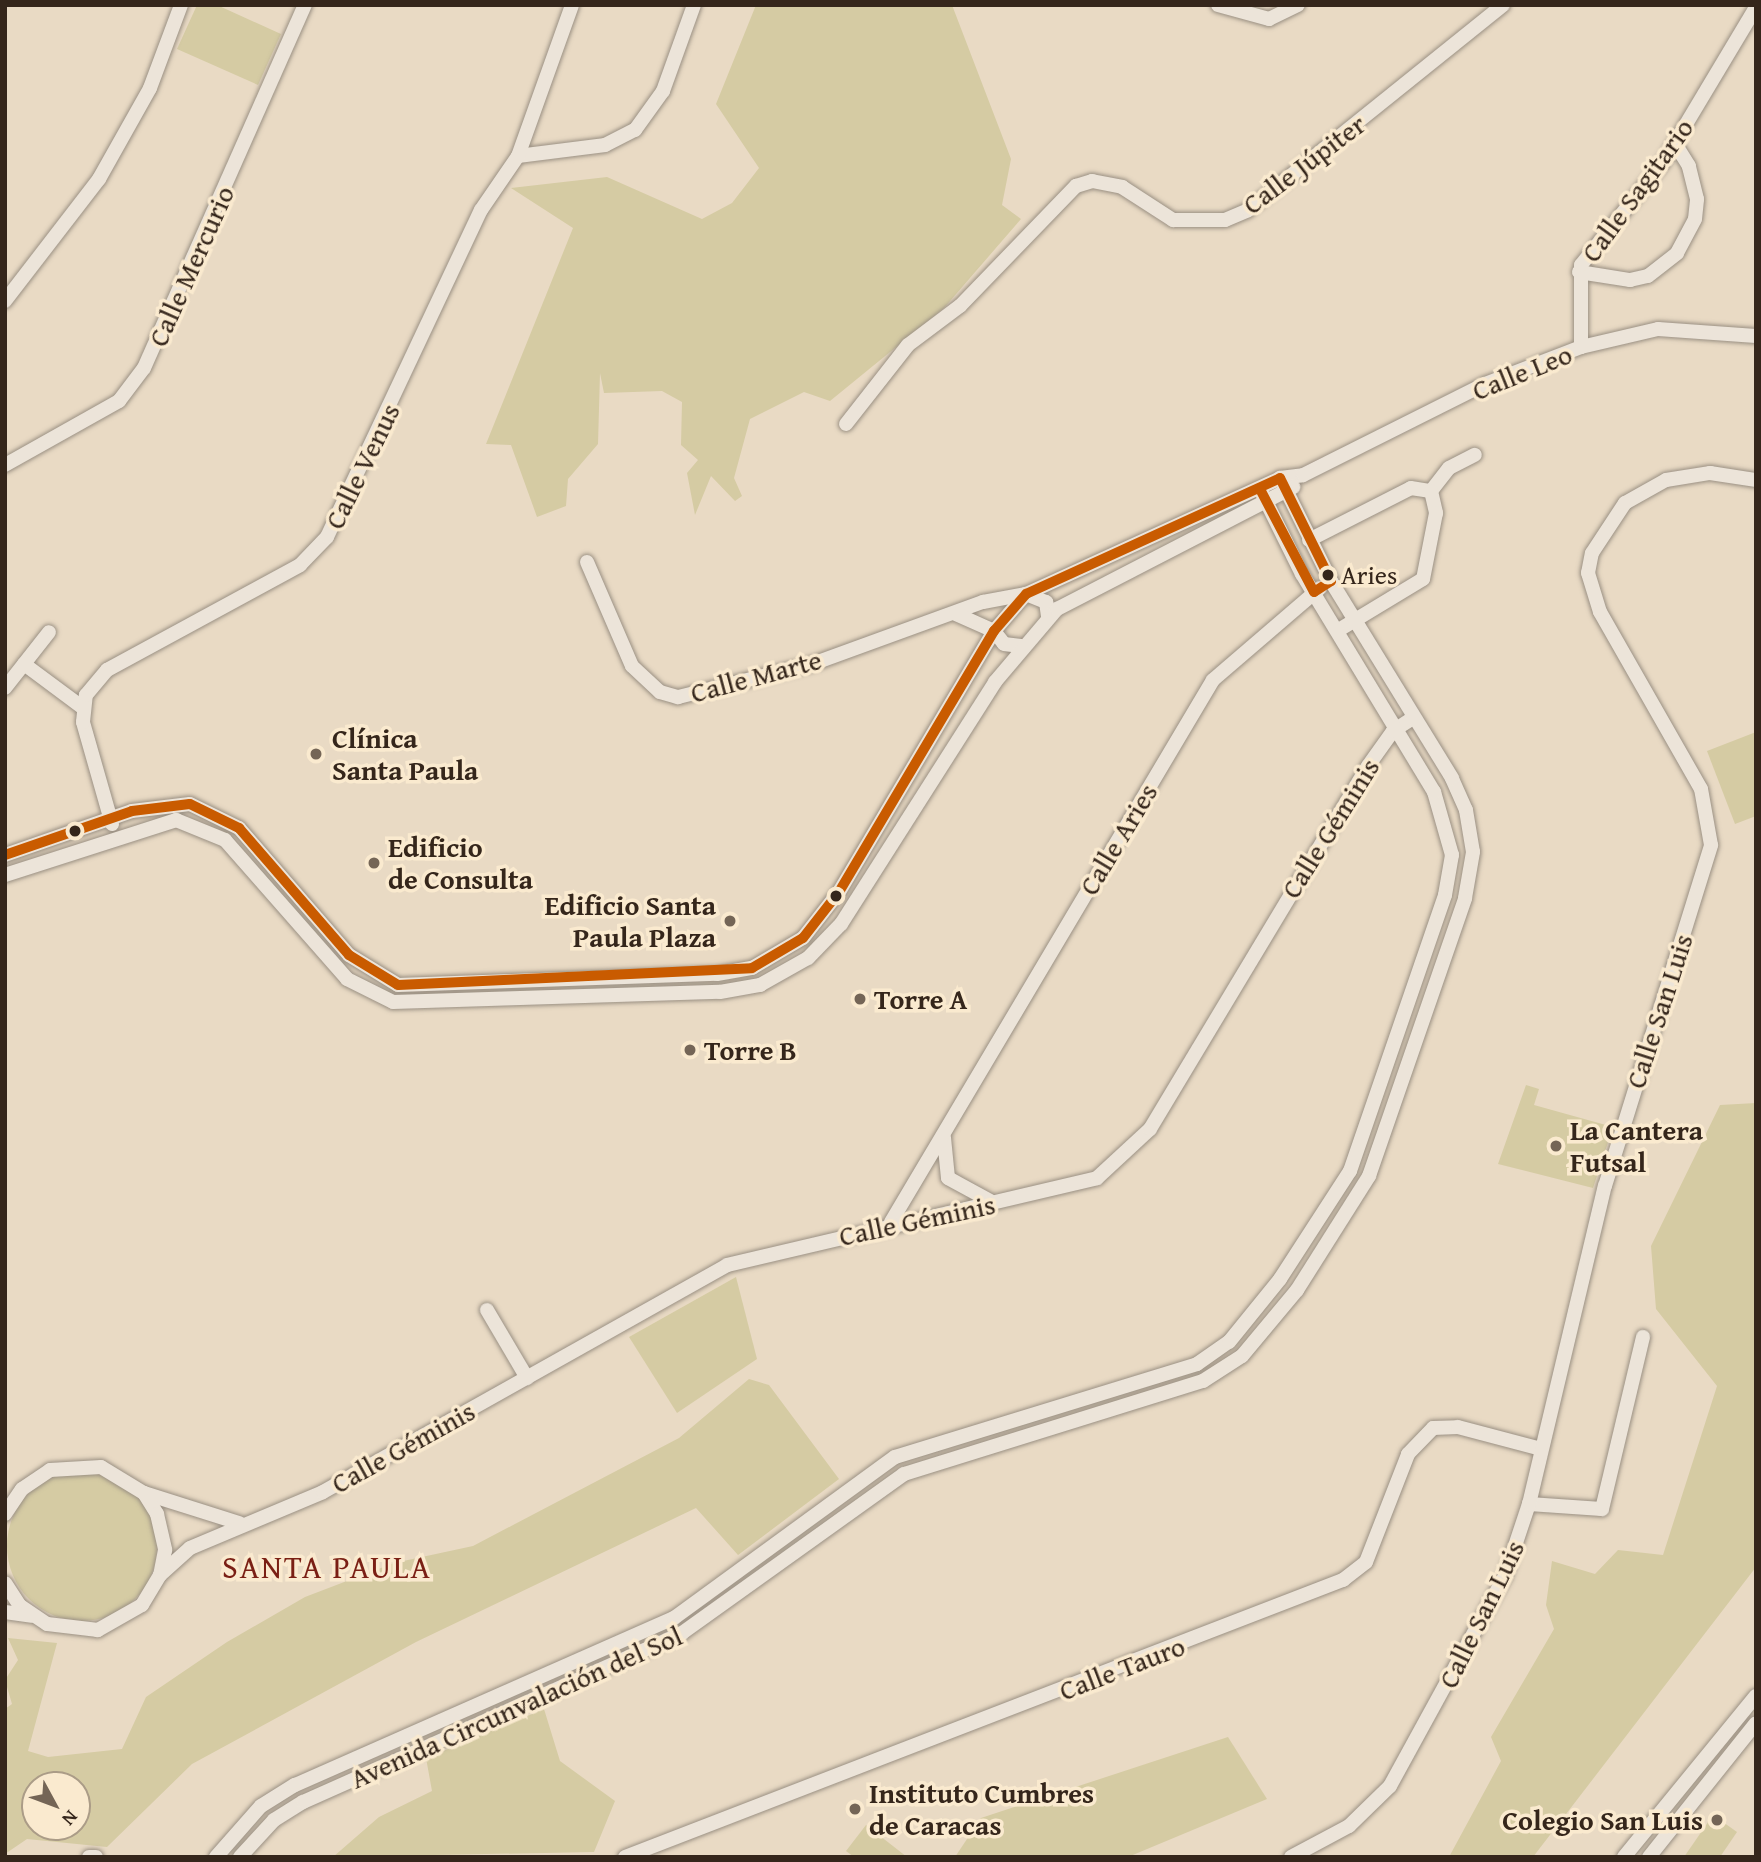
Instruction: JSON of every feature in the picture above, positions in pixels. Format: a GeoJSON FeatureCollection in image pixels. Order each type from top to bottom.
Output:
{"type":"FeatureCollection","features":[{"type":"Feature","properties":{"kind":"street"},"geometry":{"type":"LineString","coordinates":[[5,301],[99,179],[150,88],[181,5]]}},
{"type":"Feature","properties":{"kind":"street","name":"Calle Mercurio"},"geometry":{"type":"LineString","coordinates":[[5,465],[119,401],[144,368],[305,5]]}},
{"type":"Feature","properties":{"kind":"street","name":"Calle Venus"},"geometry":{"type":"LineString","coordinates":[[83,708],[107,670],[300,565],[327,537],[481,210],[517,156],[572,5]]}},
{"type":"Feature","properties":{"kind":"street"},"geometry":{"type":"LineString","coordinates":[[517,156],[606,145],[635,130],[663,91],[694,5]]}},
{"type":"Feature","properties":{"kind":"street"},"geometry":{"type":"LineString","coordinates":[[1218,5],[1269,19],[1298,5]]}},
{"type":"Feature","properties":{"kind":"street","name":"Calle Júpiter"},"geometry":{"type":"LineString","coordinates":[[846,424],[908,345],[960,306],[1076,186],[1092,181],[1122,187],[1173,220],[1225,220],[1248,210],[1503,5]]}},
{"type":"Feature","properties":{"kind":"street","name":"Calle Sagitario"},"geometry":{"type":"LineString","coordinates":[[1581,347],[1579,272],[1675,144],[1756,7]]}},
{"type":"Feature","properties":{"kind":"street"},"geometry":{"type":"LineString","coordinates":[[1579,272],[1609,280],[1639,278],[1677,253],[1695,219],[1697,199],[1689,166],[1675,144]]}},
{"type":"Feature","properties":{"kind":"street","name":"Calle Leo"},"geometry":{"type":"LineString","coordinates":[[1286,492],[1303,475],[1485,384],[1581,347],[1658,329],[1756,336]]}},
{"type":"Feature","properties":{"kind":"street"},"geometry":{"type":"LineString","coordinates":[[1431,491],[1449,468],[1475,455]]}},
{"type":"Feature","properties":{"kind":"street","name":"Calle San Luis"},"geometry":{"type":"LineString","coordinates":[[1291,1857],[1364,1814],[1401,1771],[1505,1576],[1529,1504],[1605,1186],[1711,845],[1701,789],[1600,612],[1588,573],[1592,553],[1625,503],[1666,480],[1710,473],[1756,481]]}},
{"type":"Feature","properties":{"kind":"street","name":"Calle Leo"},"geometry":{"type":"LineString","coordinates":[[1280,478],[1303,475]]}},
{"type":"Feature","properties":{"kind":"street"},"geometry":{"type":"LineString","coordinates":[[5,875],[118,834],[176,820],[215,832],[347,979],[393,1002],[738,990],[797,966],[841,924],[1021,646],[1048,617],[1073,598],[1263,495],[1280,478]]}},
{"type":"Feature","properties":{"kind":"street","name":"Avenida Circunvalación del Sol"},"geometry":{"type":"LineString","coordinates":[[240,1857],[274,1820],[303,1802],[682,1633],[904,1474],[1222,1372],[1265,1329],[1345,1221],[1409,1069],[1465,898],[1473,852],[1469,820],[1452,778],[1320,562],[1280,478]]}},
{"type":"Feature","properties":{"kind":"street"},"geometry":{"type":"LineString","coordinates":[[1309,540],[1411,488],[1431,491]]}},
{"type":"Feature","properties":{"kind":"street"},"geometry":{"type":"LineString","coordinates":[[1337,631],[1423,579],[1436,513],[1431,491]]}},
{"type":"Feature","properties":{"kind":"street"},"geometry":{"type":"LineString","coordinates":[[5,855],[163,802],[220,814],[255,845],[360,966],[398,985],[734,972],[786,951],[839,892],[994,631],[1027,594],[1263,495],[1286,492]]}},
{"type":"Feature","properties":{"kind":"street","name":"Avenida Circunvalación del Sol"},"geometry":{"type":"LineString","coordinates":[[216,1857],[261,1806],[295,1785],[674,1618],[895,1457],[1211,1356],[1253,1315],[1328,1212],[1389,1063],[1452,855],[1434,792],[1394,731],[1302,574],[1277,530],[1263,495]]}},
{"type":"Feature","properties":{"kind":"street"},"geometry":{"type":"LineString","coordinates":[[1277,530],[1295,514]]}},
{"type":"Feature","properties":{"kind":"street","name":"Calle Marte"},"geometry":{"type":"LineString","coordinates":[[587,562],[632,666],[660,692],[678,697],[815,663],[956,614],[1027,594]]}},
{"type":"Feature","properties":{"kind":"street"},"geometry":{"type":"LineString","coordinates":[[1302,574],[1314,573],[1320,562]]}},
{"type":"Feature","properties":{"kind":"street","name":"Calle Aries"},"geometry":{"type":"LineString","coordinates":[[891,1222],[1213,680],[1314,592],[1331,581]]}},
{"type":"Feature","properties":{"kind":"street"},"geometry":{"type":"LineString","coordinates":[[1027,594],[1046,603],[1048,617]]}},
{"type":"Feature","properties":{"kind":"street"},"geometry":{"type":"LineString","coordinates":[[956,614],[994,631],[1004,644],[1021,646]]}},
{"type":"Feature","properties":{"kind":"street"},"geometry":{"type":"LineString","coordinates":[[5,688],[49,632]]}},
{"type":"Feature","properties":{"kind":"street"},"geometry":{"type":"LineString","coordinates":[[24,664],[83,708],[110,818],[118,834]]}},
{"type":"Feature","properties":{"kind":"street","name":"Calle Géminis"},"geometry":{"type":"LineString","coordinates":[[5,1612],[32,1616],[63,1630],[98,1630],[142,1605],[160,1575],[190,1548],[239,1523],[323,1492],[727,1265],[891,1222],[1083,1184],[1136,1148],[1394,731],[1413,718]]}},
{"type":"Feature","properties":{"kind":"street"},"geometry":{"type":"LineString","coordinates":[[1389,1063],[1409,1069]]}},
{"type":"Feature","properties":{"kind":"street","name":"Calle Aries"},"geometry":{"type":"LineString","coordinates":[[945,1131],[942,1158],[948,1178],[972,1196],[997,1203]]}},
{"type":"Feature","properties":{"kind":"street"},"geometry":{"type":"LineString","coordinates":[[487,1310],[527,1378]]}},
{"type":"Feature","properties":{"kind":"street"},"geometry":{"type":"LineString","coordinates":[[1529,1504],[1602,1509],[1643,1337]]}},
{"type":"Feature","properties":{"kind":"street","name":"Calle Tauro"},"geometry":{"type":"LineString","coordinates":[[625,1857],[1343,1580],[1366,1562],[1408,1454],[1433,1429],[1458,1427],[1541,1449]]}},
{"type":"Feature","properties":{"kind":"street"},"geometry":{"type":"LineString","coordinates":[[5,1514],[35,1478],[67,1466],[109,1469],[144,1493],[239,1523]]}},
{"type":"Feature","properties":{"kind":"street","name":"Calle Géminis"},"geometry":{"type":"LineString","coordinates":[[144,1493],[164,1538],[160,1575]]}},
{"type":"Feature","properties":{"kind":"street","name":"Calle Géminis"},"geometry":{"type":"LineString","coordinates":[[5,1583],[32,1616]]}},
{"type":"Feature","properties":{"kind":"street"},"geometry":{"type":"LineString","coordinates":[[1624,1857],[1756,1696]]}},
{"type":"Feature","properties":{"kind":"street"},"geometry":{"type":"LineString","coordinates":[[1649,1857],[1756,1723]]}},
{"type":"Feature","properties":{"kind":"street"},"geometry":{"type":"LineString","coordinates":[[89,1857],[96,1857]]}},
{"type":"Feature","properties":{"kind":"shaded area"},"geometry":{"type":"Polygon","coordinates":[[[197,5],[217,5],[281,34],[258,85],[177,49],[197,5]]]}},
{"type":"Feature","properties":{"kind":"shaded area"},"geometry":{"type":"Polygon","coordinates":[[[756,5],[952,5],[1011,159],[1002,205],[1021,219],[944,308],[830,401],[804,392],[750,419],[734,478],[742,496],[735,501],[711,476],[695,515],[687,473],[698,460],[681,445],[682,402],[662,391],[604,393],[600,373],[598,444],[568,479],[566,506],[537,517],[511,445],[486,444],[573,228],[511,188],[607,177],[702,219],[732,203],[759,168],[716,104],[756,5]]]}},
{"type":"Feature","properties":{"kind":"shaded area"},"geometry":{"type":"Polygon","coordinates":[[[1756,732],[1756,816],[1735,824],[1707,751],[1756,732]]]}},
{"type":"Feature","properties":{"kind":"shaded area","name":"La Cantera Futsal"},"geometry":{"type":"Polygon","coordinates":[[[1526,1085],[1539,1089],[1534,1105],[1613,1127],[1593,1188],[1498,1164],[1526,1085]]]}},
{"type":"Feature","properties":{"kind":"shaded area"},"geometry":{"type":"Polygon","coordinates":[[[1756,1103],[1756,1567],[1533,1857],[1449,1857],[1501,1761],[1491,1737],[1554,1629],[1546,1605],[1552,1561],[1595,1574],[1618,1550],[1663,1555],[1717,1386],[1656,1309],[1651,1246],[1720,1105],[1756,1103]]]}},
{"type":"Feature","properties":{"kind":"shaded area"},"geometry":{"type":"Polygon","coordinates":[[[736,1277],[757,1359],[677,1413],[629,1337],[736,1277]]]}},
{"type":"Feature","properties":{"kind":"shaded area"},"geometry":{"type":"Polygon","coordinates":[[[749,1379],[769,1385],[839,1479],[738,1555],[696,1508],[416,1642],[192,1764],[107,1847],[47,1841],[91,1841],[91,1771],[21,1771],[21,1841],[24,1841],[5,1854],[5,1709],[12,1704],[5,1680],[18,1660],[8,1638],[57,1643],[28,1751],[48,1757],[122,1749],[146,1697],[227,1642],[305,1597],[394,1563],[473,1546],[679,1438],[749,1379]]]}},
{"type":"Feature","properties":{"kind":"shaded area"},"geometry":{"type":"Polygon","coordinates":[[[82,1471],[111,1476],[135,1493],[152,1517],[157,1546],[152,1575],[135,1599],[111,1616],[82,1621],[53,1616],[29,1599],[12,1575],[7,1546],[12,1517],[29,1493],[53,1476],[82,1471]]]}},
{"type":"Feature","properties":{"kind":"shaded area"},"geometry":{"type":"Polygon","coordinates":[[[544,1709],[560,1761],[615,1801],[594,1852],[333,1857],[379,1817],[432,1791],[426,1758],[544,1709]]]}},
{"type":"Feature","properties":{"kind":"shaded area"},"geometry":{"type":"Polygon","coordinates":[[[1228,1737],[1267,1799],[1128,1857],[955,1857],[981,1818],[1228,1737]]]}},
{"type":"Feature","properties":{"kind":"shaded area"},"geometry":{"type":"Polygon","coordinates":[[[1713,1815],[1737,1832],[1720,1857],[1684,1857],[1713,1815]]]}},
{"type":"Feature","properties":{"kind":"shaded area"},"geometry":{"type":"Polygon","coordinates":[[[866,1825],[907,1857],[854,1857],[846,1851],[866,1825]]]}},
{"type":"Feature","properties":{"kind":"transit line"},"geometry":{"type":"LineString","coordinates":[[5,855],[132,811],[190,804],[239,828],[349,955],[398,985],[752,968],[803,938],[839,892],[994,631],[1026,594],[1280,478],[1331,581],[1314,592],[1260,489]]}},
{"type":"Feature","properties":{"kind":"place","name":"Aries"},"geometry":{"type":"Point","coordinates":[1328,575]}},
{"type":"Feature","properties":{"kind":"place","name":"Clínica Santa Paula"},"geometry":{"type":"Point","coordinates":[316,754]}},
{"type":"Feature","properties":{"kind":"place","name":"Edificio de Consulta"},"geometry":{"type":"Point","coordinates":[374,863]}},
{"type":"Feature","properties":{"kind":"place","name":"Edificio Santa Paula Plaza"},"geometry":{"type":"Point","coordinates":[730,921]}},
{"type":"Feature","properties":{"kind":"place","name":"Torre A"},"geometry":{"type":"Point","coordinates":[860,999]}},
{"type":"Feature","properties":{"kind":"place","name":"Torre B"},"geometry":{"type":"Point","coordinates":[690,1050]}},
{"type":"Feature","properties":{"kind":"place","name":"La Cantera Futsal"},"geometry":{"type":"Point","coordinates":[1556,1146]}},
{"type":"Feature","properties":{"kind":"place","name":"Instituto Cumbres de Caracas"},"geometry":{"type":"Point","coordinates":[855,1809]}},
{"type":"Feature","properties":{"kind":"place","name":"Colegio San Luis"},"geometry":{"type":"Point","coordinates":[1717,1820]}},
{"type":"Feature","properties":{"kind":"district","name":"SANTA PAULA"},"geometry":{"type":"Point","coordinates":[327,1567]}}]}
